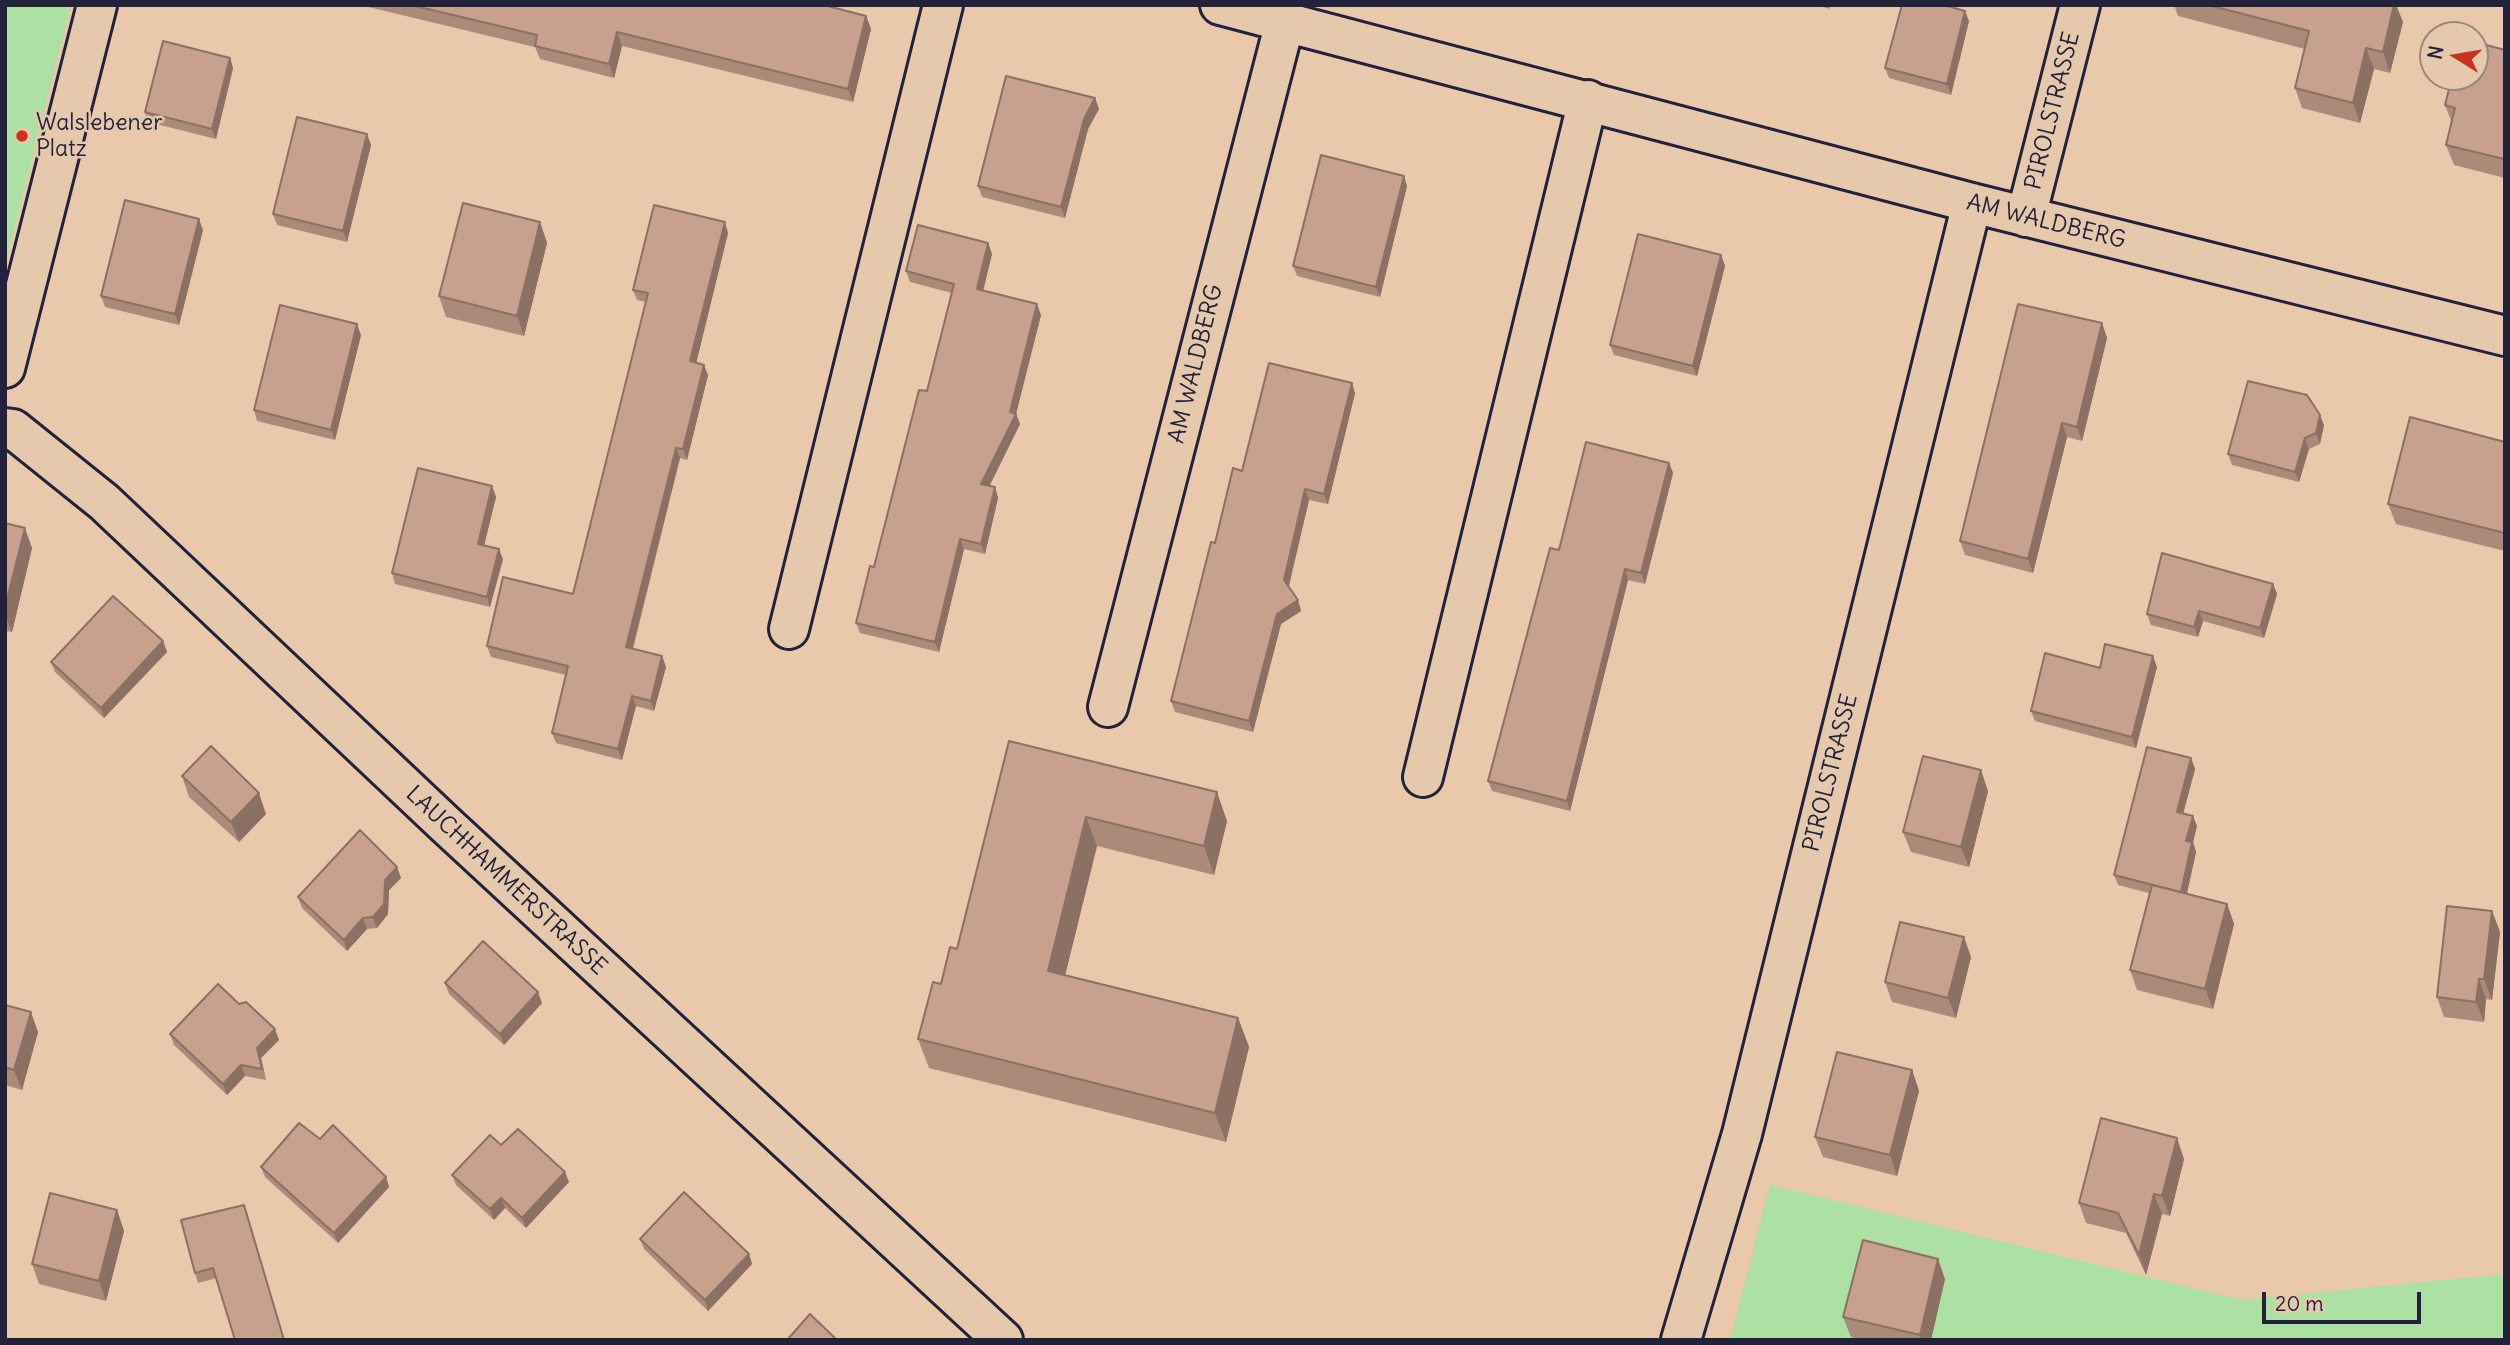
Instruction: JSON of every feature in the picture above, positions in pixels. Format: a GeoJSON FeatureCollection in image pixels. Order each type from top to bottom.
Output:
{"type":"FeatureCollection","features":[{"type":"Feature","properties":{"kind":"street"},"geometry":{"type":"LineString","coordinates":[[5,368],[97,5]]}},
{"type":"Feature","properties":{"kind":"street"},"geometry":{"type":"LineString","coordinates":[[789,629],[943,5]]}},
{"type":"Feature","properties":{"kind":"street","name":"AM WALDBERG"},"geometry":{"type":"LineString","coordinates":[[1220,5],[2026,217],[2505,336]]}},
{"type":"Feature","properties":{"kind":"street","name":"PIROLSTRASSE"},"geometry":{"type":"LineString","coordinates":[[2026,217],[2080,5]]}},
{"type":"Feature","properties":{"kind":"street","name":"AM WALDBERG"},"geometry":{"type":"LineString","coordinates":[[1108,707],[1285,22]]}},
{"type":"Feature","properties":{"kind":"street"},"geometry":{"type":"LineString","coordinates":[[1423,777],[1588,100]]}},
{"type":"Feature","properties":{"kind":"street","name":"PIROLSTRASSE"},"geometry":{"type":"LineString","coordinates":[[1681,1340],[1742,1133],[1972,203]]}},
{"type":"Feature","properties":{"kind":"street","name":"LAUCHHAMMERSTRASSE"},"geometry":{"type":"LineString","coordinates":[[5,428],[12,429],[104,502],[445,824],[1003,1340]]}},
{"type":"Feature","properties":{"kind":"green space","name":"Walslebener Platz"},"geometry":{"type":"Polygon","coordinates":[[[5,5],[71,5],[5,267],[5,5]]]}},
{"type":"Feature","properties":{"kind":"green space"},"geometry":{"type":"Polygon","coordinates":[[[1770,1185],[2241,1300],[2505,1274],[2505,1340],[1730,1340],[1770,1185]]]}},
{"type":"Feature","properties":{"kind":"building"},"geometry":{"type":"Polygon","coordinates":[[[411,5],[824,5],[866,16],[848,89],[617,32],[609,64],[535,46],[537,35],[411,5]]]}},
{"type":"Feature","properties":{"kind":"building"},"geometry":{"type":"Polygon","coordinates":[[[1902,5],[1944,5],[1965,11],[1947,84],[1885,68],[1902,5]]]}},
{"type":"Feature","properties":{"kind":"building"},"geometry":{"type":"Polygon","coordinates":[[[2208,5],[2394,5],[2383,52],[2366,48],[2353,103],[2295,88],[2309,31],[2208,5]]]}},
{"type":"Feature","properties":{"kind":"building"},"geometry":{"type":"Polygon","coordinates":[[[163,41],[230,58],[212,129],[145,112],[163,41]]]}},
{"type":"Feature","properties":{"kind":"building"},"geometry":{"type":"Polygon","coordinates":[[[2489,46],[2505,50],[2504,159],[2446,145],[2455,108],[2445,105],[2448,91],[2489,91],[2489,46]]]}},
{"type":"Feature","properties":{"kind":"building"},"geometry":{"type":"Polygon","coordinates":[[[1006,76],[1095,98],[1084,119],[1061,207],[978,186],[1006,76]]]}},
{"type":"Feature","properties":{"kind":"building"},"geometry":{"type":"Polygon","coordinates":[[[297,117],[367,134],[343,231],[273,214],[297,117]]]}},
{"type":"Feature","properties":{"kind":"building"},"geometry":{"type":"Polygon","coordinates":[[[1321,155],[1404,176],[1376,287],[1293,266],[1321,155]]]}},
{"type":"Feature","properties":{"kind":"building"},"geometry":{"type":"Polygon","coordinates":[[[125,200],[199,219],[175,314],[101,296],[125,200]]]}},
{"type":"Feature","properties":{"kind":"building"},"geometry":{"type":"Polygon","coordinates":[[[463,203],[540,222],[517,316],[439,296],[463,203]]]}},
{"type":"Feature","properties":{"kind":"building"},"geometry":{"type":"Polygon","coordinates":[[[654,205],[725,222],[690,361],[704,365],[683,449],[676,448],[626,647],[662,656],[651,701],[632,696],[618,749],[552,733],[568,666],[487,646],[503,577],[573,594],[648,293],[633,290],[654,205]]]}},
{"type":"Feature","properties":{"kind":"building"},"geometry":{"type":"Polygon","coordinates":[[[918,225],[988,243],[977,289],[1037,304],[1010,412],[1016,414],[981,484],[995,487],[981,544],[960,539],[935,642],[856,623],[870,566],[874,567],[919,390],[927,391],[954,284],[906,271],[918,225]]]}},
{"type":"Feature","properties":{"kind":"building"},"geometry":{"type":"Polygon","coordinates":[[[1638,234],[1721,255],[1693,366],[1610,345],[1638,234]]]}},
{"type":"Feature","properties":{"kind":"building"},"geometry":{"type":"Polygon","coordinates":[[[2018,304],[2102,323],[2077,427],[2062,423],[2028,559],[1960,541],[2018,304]]]}},
{"type":"Feature","properties":{"kind":"building"},"geometry":{"type":"Polygon","coordinates":[[[280,305],[357,324],[331,430],[254,410],[280,305]]]}},
{"type":"Feature","properties":{"kind":"building"},"geometry":{"type":"Polygon","coordinates":[[[1269,363],[1352,383],[1324,494],[1305,489],[1284,580],[1298,600],[1277,614],[1249,721],[1171,701],[1211,542],[1215,543],[1233,468],[1242,471],[1269,363]]]}},
{"type":"Feature","properties":{"kind":"building"},"geometry":{"type":"Polygon","coordinates":[[[2248,381],[2307,395],[2320,415],[2316,433],[2305,438],[2295,472],[2228,454],[2248,381]]]}},
{"type":"Feature","properties":{"kind":"building"},"geometry":{"type":"Polygon","coordinates":[[[2410,417],[2505,442],[2505,533],[2388,504],[2410,417]]]}},
{"type":"Feature","properties":{"kind":"building"},"geometry":{"type":"Polygon","coordinates":[[[1586,442],[1669,463],[1641,573],[1625,569],[1567,801],[1488,781],[1550,548],[1559,550],[1586,442]]]}},
{"type":"Feature","properties":{"kind":"building"},"geometry":{"type":"Polygon","coordinates":[[[418,468],[492,486],[478,544],[499,549],[487,597],[392,573],[418,468]]]}},
{"type":"Feature","properties":{"kind":"building"},"geometry":{"type":"Polygon","coordinates":[[[5,523],[25,528],[5,607],[5,523]]]}},
{"type":"Feature","properties":{"kind":"building"},"geometry":{"type":"Polygon","coordinates":[[[2162,553],[2273,584],[2260,628],[2199,611],[2194,627],[2147,614],[2162,553]]]}},
{"type":"Feature","properties":{"kind":"building"},"geometry":{"type":"Polygon","coordinates":[[[113,596],[163,641],[101,708],[51,662],[113,596]]]}},
{"type":"Feature","properties":{"kind":"building"},"geometry":{"type":"Polygon","coordinates":[[[2105,644],[2153,656],[2132,737],[2031,711],[2045,653],[2100,668],[2105,644]]]}},
{"type":"Feature","properties":{"kind":"building"},"geometry":{"type":"Polygon","coordinates":[[[1009,741],[1217,792],[1204,846],[1086,817],[1048,971],[1238,1018],[1215,1113],[918,1039],[933,982],[941,984],[950,947],[957,949],[1009,741]]]}},
{"type":"Feature","properties":{"kind":"building"},"geometry":{"type":"Polygon","coordinates":[[[211,746],[259,793],[231,822],[182,776],[211,746]]]}},
{"type":"Feature","properties":{"kind":"building"},"geometry":{"type":"Polygon","coordinates":[[[2147,747],[2191,758],[2177,812],[2193,816],[2186,841],[2192,842],[2181,892],[2114,875],[2147,747]]]}},
{"type":"Feature","properties":{"kind":"building"},"geometry":{"type":"Polygon","coordinates":[[[1923,756],[1981,770],[1961,847],[1903,832],[1923,756]]]}},
{"type":"Feature","properties":{"kind":"building"},"geometry":{"type":"Polygon","coordinates":[[[360,830],[397,867],[385,880],[384,904],[373,917],[363,918],[344,940],[298,897],[360,830]]]}},
{"type":"Feature","properties":{"kind":"building"},"geometry":{"type":"Polygon","coordinates":[[[2152,885],[2227,904],[2205,989],[2130,970],[2152,885]]]}},
{"type":"Feature","properties":{"kind":"building"},"geometry":{"type":"Polygon","coordinates":[[[2447,906],[2492,911],[2484,979],[2479,979],[2476,1002],[2437,997],[2447,906]]]}},
{"type":"Feature","properties":{"kind":"building"},"geometry":{"type":"Polygon","coordinates":[[[1900,922],[1964,937],[1948,998],[1885,982],[1900,922]]]}},
{"type":"Feature","properties":{"kind":"building"},"geometry":{"type":"Polygon","coordinates":[[[483,941],[538,992],[500,1034],[445,983],[483,941]]]}},
{"type":"Feature","properties":{"kind":"building"},"geometry":{"type":"Polygon","coordinates":[[[218,984],[239,1004],[246,1002],[275,1029],[257,1048],[262,1069],[241,1065],[223,1084],[170,1034],[218,984]]]}},
{"type":"Feature","properties":{"kind":"building"},"geometry":{"type":"Polygon","coordinates":[[[5,1005],[31,1012],[14,1070],[5,1067],[5,1005]]]}},
{"type":"Feature","properties":{"kind":"building"},"geometry":{"type":"Polygon","coordinates":[[[1837,1052],[1912,1070],[1890,1155],[1815,1137],[1837,1052]]]}},
{"type":"Feature","properties":{"kind":"building"},"geometry":{"type":"Polygon","coordinates":[[[2101,1118],[2177,1138],[2162,1196],[2154,1194],[2139,1255],[2118,1213],[2079,1203],[2101,1118]]]}},
{"type":"Feature","properties":{"kind":"building"},"geometry":{"type":"Polygon","coordinates":[[[299,1123],[320,1139],[333,1125],[386,1177],[334,1233],[261,1167],[299,1123]]]}},
{"type":"Feature","properties":{"kind":"building"},"geometry":{"type":"Polygon","coordinates":[[[518,1129],[565,1172],[522,1218],[501,1198],[490,1209],[452,1175],[490,1135],[501,1145],[518,1129]]]}},
{"type":"Feature","properties":{"kind":"building"},"geometry":{"type":"Polygon","coordinates":[[[684,1192],[749,1254],[705,1300],[640,1239],[684,1192]]]}},
{"type":"Feature","properties":{"kind":"building"},"geometry":{"type":"Polygon","coordinates":[[[50,1193],[117,1210],[99,1281],[32,1264],[50,1193]]]}},
{"type":"Feature","properties":{"kind":"building"},"geometry":{"type":"Polygon","coordinates":[[[244,1205],[284,1340],[235,1340],[213,1268],[195,1273],[181,1220],[244,1205]]]}},
{"type":"Feature","properties":{"kind":"building"},"geometry":{"type":"Polygon","coordinates":[[[1863,1240],[1938,1259],[1920,1335],[1843,1317],[1863,1240]]]}},
{"type":"Feature","properties":{"kind":"building"},"geometry":{"type":"Polygon","coordinates":[[[810,1314],[837,1340],[787,1340],[810,1314]]]}},
{"type":"Feature","properties":{"kind":"place","name":"Walslebener Platz"},"geometry":{"type":"Point","coordinates":[22,136]}}]}
